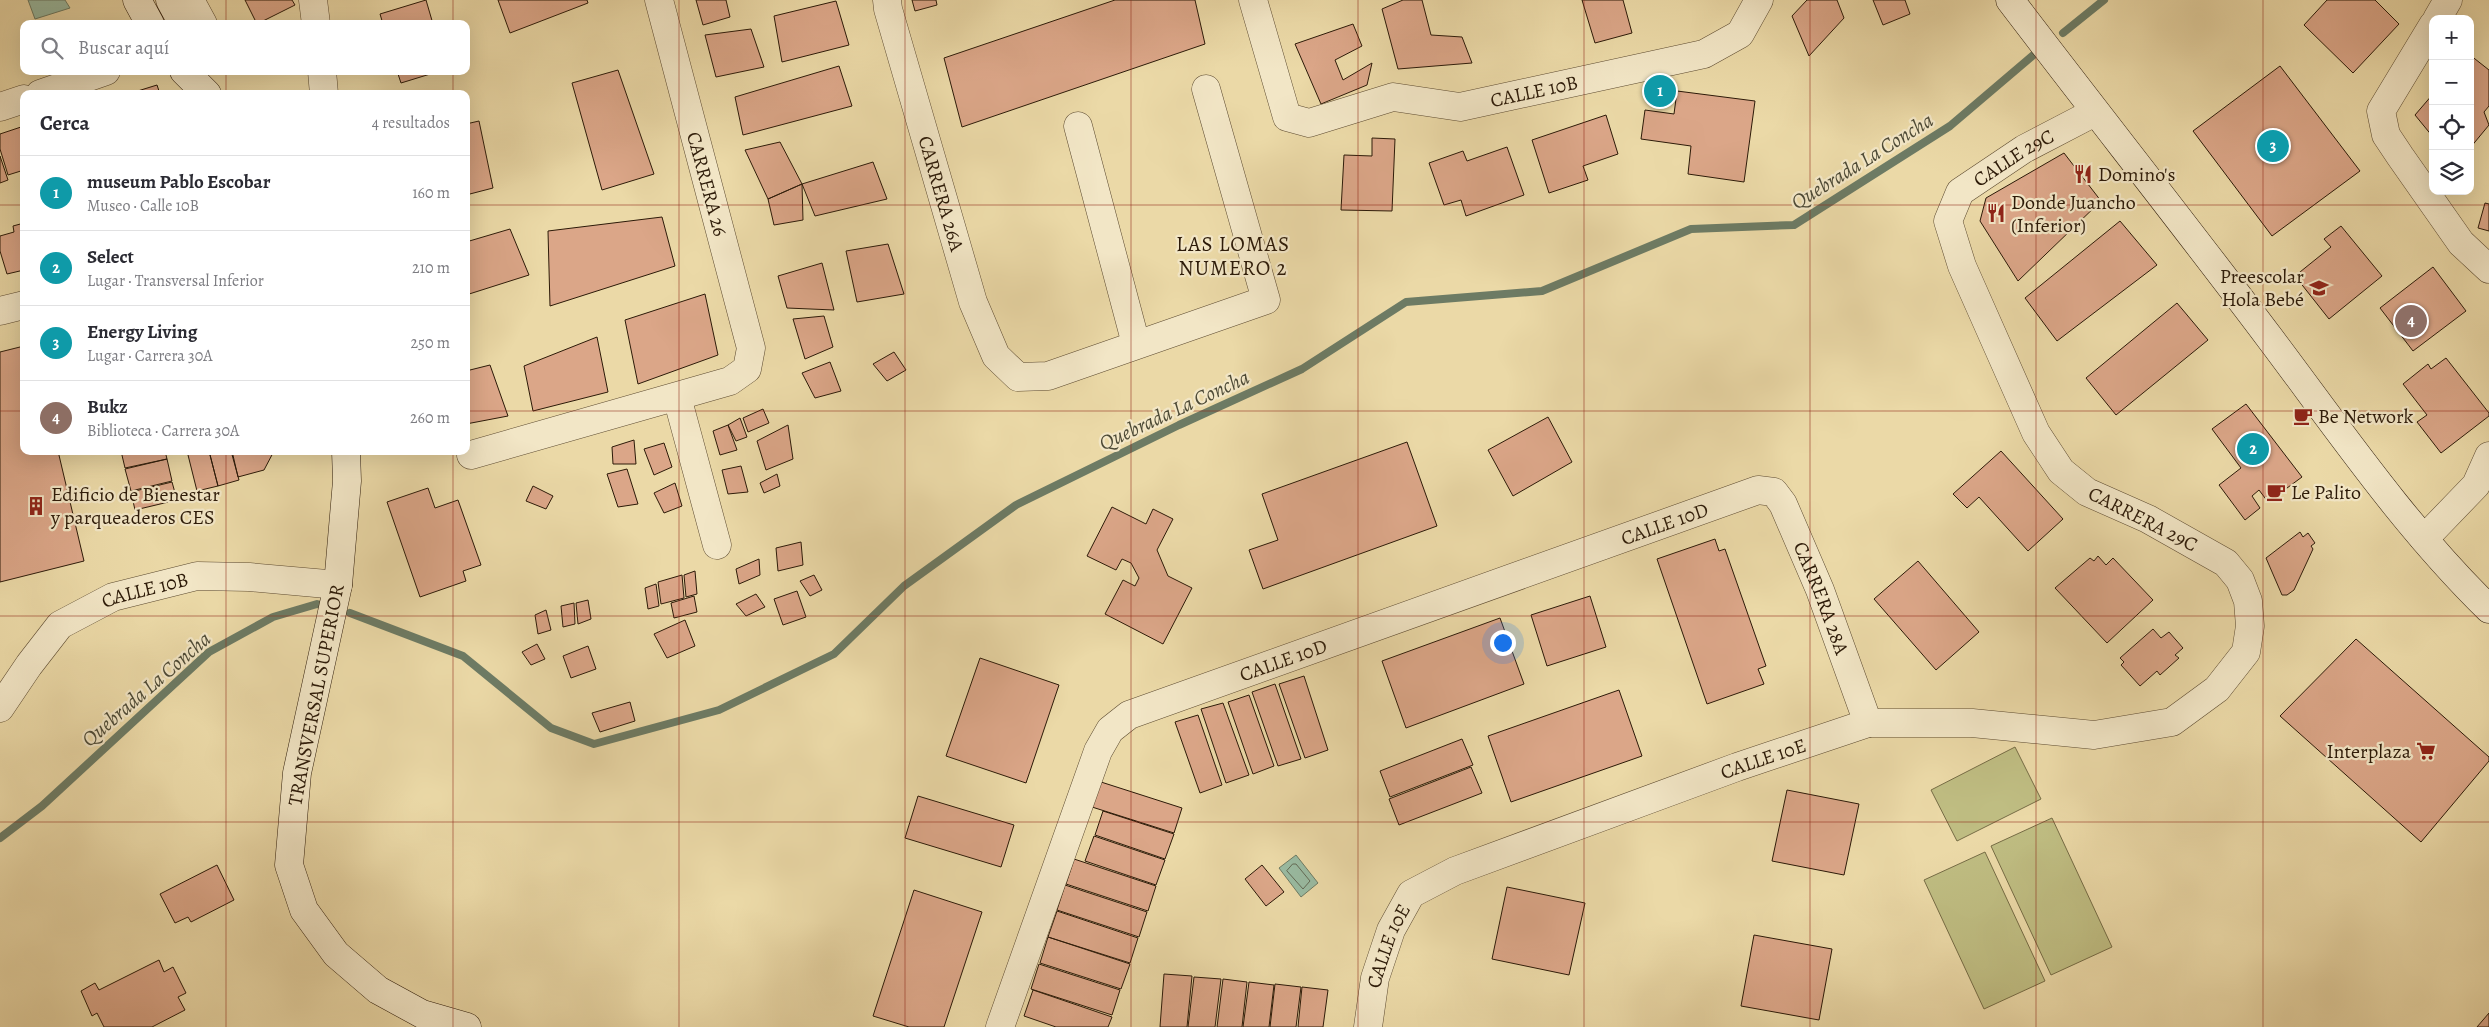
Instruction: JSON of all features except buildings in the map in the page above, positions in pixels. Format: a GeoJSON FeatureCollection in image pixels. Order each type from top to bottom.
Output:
{"type":"FeatureCollection","features":[{"type":"Feature","properties":{"kind":"street"},"geometry":{"type":"LineString","coordinates":[[170,0],[181,20]]}},
{"type":"Feature","properties":{"kind":"street"},"geometry":{"type":"LineString","coordinates":[[190,0],[201,20]]}},
{"type":"Feature","properties":{"kind":"street"},"geometry":{"type":"LineString","coordinates":[[313,0],[316,20]]}},
{"type":"Feature","properties":{"kind":"street","name":"CARRERA 26"},"geometry":{"type":"LineString","coordinates":[[659,0],[751,348],[747,369],[730,381],[677,397]]}},
{"type":"Feature","properties":{"kind":"street","name":"CARRERA 26A"},"geometry":{"type":"LineString","coordinates":[[887,0],[890,19],[973,302],[996,356],[1018,377],[1048,376],[1136,344]]}},
{"type":"Feature","properties":{"kind":"street","name":"CALLE 10B"},"geometry":{"type":"LineString","coordinates":[[1253,0],[1287,117],[1309,123],[1393,97],[1460,106],[1704,54],[1740,34],[1759,0]]}},
{"type":"Feature","properties":{"kind":"street"},"geometry":{"type":"LineString","coordinates":[[2010,0],[2268,336],[2372,475],[2453,574],[2489,609]]}},
{"type":"Feature","properties":{"kind":"street"},"geometry":{"type":"LineString","coordinates":[[2439,15],[2448,0]]}},
{"type":"Feature","properties":{"kind":"street"},"geometry":{"type":"LineString","coordinates":[[2429,33],[2381,111],[2386,135],[2461,243],[2489,269]]}},
{"type":"Feature","properties":{"kind":"street"},"geometry":{"type":"LineString","coordinates":[[51,90],[95,75]]}},
{"type":"Feature","properties":{"kind":"street"},"geometry":{"type":"LineString","coordinates":[[193,75],[212,83]]}},
{"type":"Feature","properties":{"kind":"street"},"geometry":{"type":"LineString","coordinates":[[1078,126],[1136,344],[1266,300],[1206,89]]}},
{"type":"Feature","properties":{"kind":"street"},"geometry":{"type":"LineString","coordinates":[[0,108],[20,100]]}},
{"type":"Feature","properties":{"kind":"street","name":"CALLE 29C"},"geometry":{"type":"LineString","coordinates":[[1948,221],[1960,192],[2024,149],[2095,112]]}},
{"type":"Feature","properties":{"kind":"street","name":"CARRERA 29C"},"geometry":{"type":"LineString","coordinates":[[1948,221],[1962,266],[2036,433],[2062,472],[2086,492],[2148,519],[2226,563],[2240,580],[2248,601],[2250,626],[2246,652]]}},
{"type":"Feature","properties":{"kind":"street"},"geometry":{"type":"LineString","coordinates":[[0,311],[20,306]]}},
{"type":"Feature","properties":{"kind":"street"},"geometry":{"type":"LineString","coordinates":[[471,455],[677,397],[717,545]]}},
{"type":"Feature","properties":{"kind":"street","name":"TRANSVERSAL SUPERIOR"},"geometry":{"type":"LineString","coordinates":[[346,455],[347,481],[335,601],[297,773],[289,865],[304,910],[336,954],[378,990],[422,1014],[467,1027]]}},
{"type":"Feature","properties":{"kind":"street"},"geometry":{"type":"LineString","coordinates":[[2424,539],[2476,485],[2489,456]]}},
{"type":"Feature","properties":{"kind":"street","name":"CARRERA 28A"},"geometry":{"type":"LineString","coordinates":[[1758,490],[1774,492],[1783,504],[1820,590],[1868,723]]}},
{"type":"Feature","properties":{"kind":"street","name":"CALLE 10D"},"geometry":{"type":"LineString","coordinates":[[1000,1027],[1098,751],[1110,730],[1129,715],[1758,490]]}},
{"type":"Feature","properties":{"kind":"street","name":"CALLE 10B"},"geometry":{"type":"LineString","coordinates":[[0,708],[60,626],[114,597],[197,576],[249,577],[335,601]]}},
{"type":"Feature","properties":{"kind":"street","name":"CALLE 10E"},"geometry":{"type":"LineString","coordinates":[[1368,1027],[1375,978],[1391,930],[1411,894],[1455,871],[1737,767],[1868,723],[1972,723],[2094,735],[2172,722],[2217,689],[2246,652]]}},
{"type":"Feature","properties":{"kind":"shaded area"},"geometry":{"type":"Polygon","coordinates":[[[2015,747],[2041,799],[1957,841],[1931,790],[2015,747]]]}},
{"type":"Feature","properties":{"kind":"shaded area"},"geometry":{"type":"Polygon","coordinates":[[[2052,818],[2112,947],[2051,975],[1991,846],[2052,818]]]}},
{"type":"Feature","properties":{"kind":"shaded area"},"geometry":{"type":"Polygon","coordinates":[[[1985,852],[2045,981],[1984,1009],[1924,880],[1985,852]]]}},
{"type":"Feature","properties":{"kind":"water"},"geometry":{"type":"Polygon","coordinates":[[[28,0],[65,0],[70,8],[35,19],[28,0]]]}},
{"type":"Feature","properties":{"kind":"water"},"geometry":{"type":"Polygon","coordinates":[[[1296,855],[1318,883],[1301,897],[1279,868],[1296,855]]]}},
{"type":"Feature","properties":{"kind":"waterway","name":"Quebrada La Concha"},"geometry":{"type":"LineString","coordinates":[[2063,33],[2104,0]]}},
{"type":"Feature","properties":{"kind":"waterway","name":"Quebrada La Concha"},"geometry":{"type":"LineString","coordinates":[[350,613],[463,656],[551,728],[594,744],[719,710],[834,654],[904,586],[1016,505],[1179,425],[1302,369],[1406,302],[1542,291],[1691,229],[1794,225],[1950,126],[2037,52]]}},
{"type":"Feature","properties":{"kind":"waterway","name":"Quebrada La Concha"},"geometry":{"type":"LineString","coordinates":[[0,838],[42,806],[209,652],[273,617],[317,604],[328,607]]}},
{"type":"Feature","properties":{"kind":"place","name":"museum Pablo Escobar"},"geometry":{"type":"Point","coordinates":[1660,91]}},
{"type":"Feature","properties":{"kind":"place","name":"Energy Living"},"geometry":{"type":"Point","coordinates":[2273,146]}},
{"type":"Feature","properties":{"kind":"place","name":"Domino's"},"geometry":{"type":"Point","coordinates":[2083,174]}},
{"type":"Feature","properties":{"kind":"place","name":"Donde Juancho (Inferior)"},"geometry":{"type":"Point","coordinates":[1996,213]}},
{"type":"Feature","properties":{"kind":"place","name":"Preescolar Hola Bebé"},"geometry":{"type":"Point","coordinates":[2319,288]}},
{"type":"Feature","properties":{"kind":"place","name":"Bukz"},"geometry":{"type":"Point","coordinates":[2411,321]}},
{"type":"Feature","properties":{"kind":"place","name":"Be Network"},"geometry":{"type":"Point","coordinates":[2303,416]}},
{"type":"Feature","properties":{"kind":"place","name":"Select"},"geometry":{"type":"Point","coordinates":[2253,449]}},
{"type":"Feature","properties":{"kind":"place","name":"Le Palito"},"geometry":{"type":"Point","coordinates":[2276,492]}},
{"type":"Feature","properties":{"kind":"place","name":"Edificio de Bienestar y parqueaderos CES"},"geometry":{"type":"Point","coordinates":[36,506]}},
{"type":"Feature","properties":{"kind":"place","name":"Interplaza"},"geometry":{"type":"Point","coordinates":[2426,751]}},
{"type":"Feature","properties":{"kind":"district","name":"LAS LOMAS NUMERO 2"},"geometry":{"type":"Point","coordinates":[1233,256]}}]}
